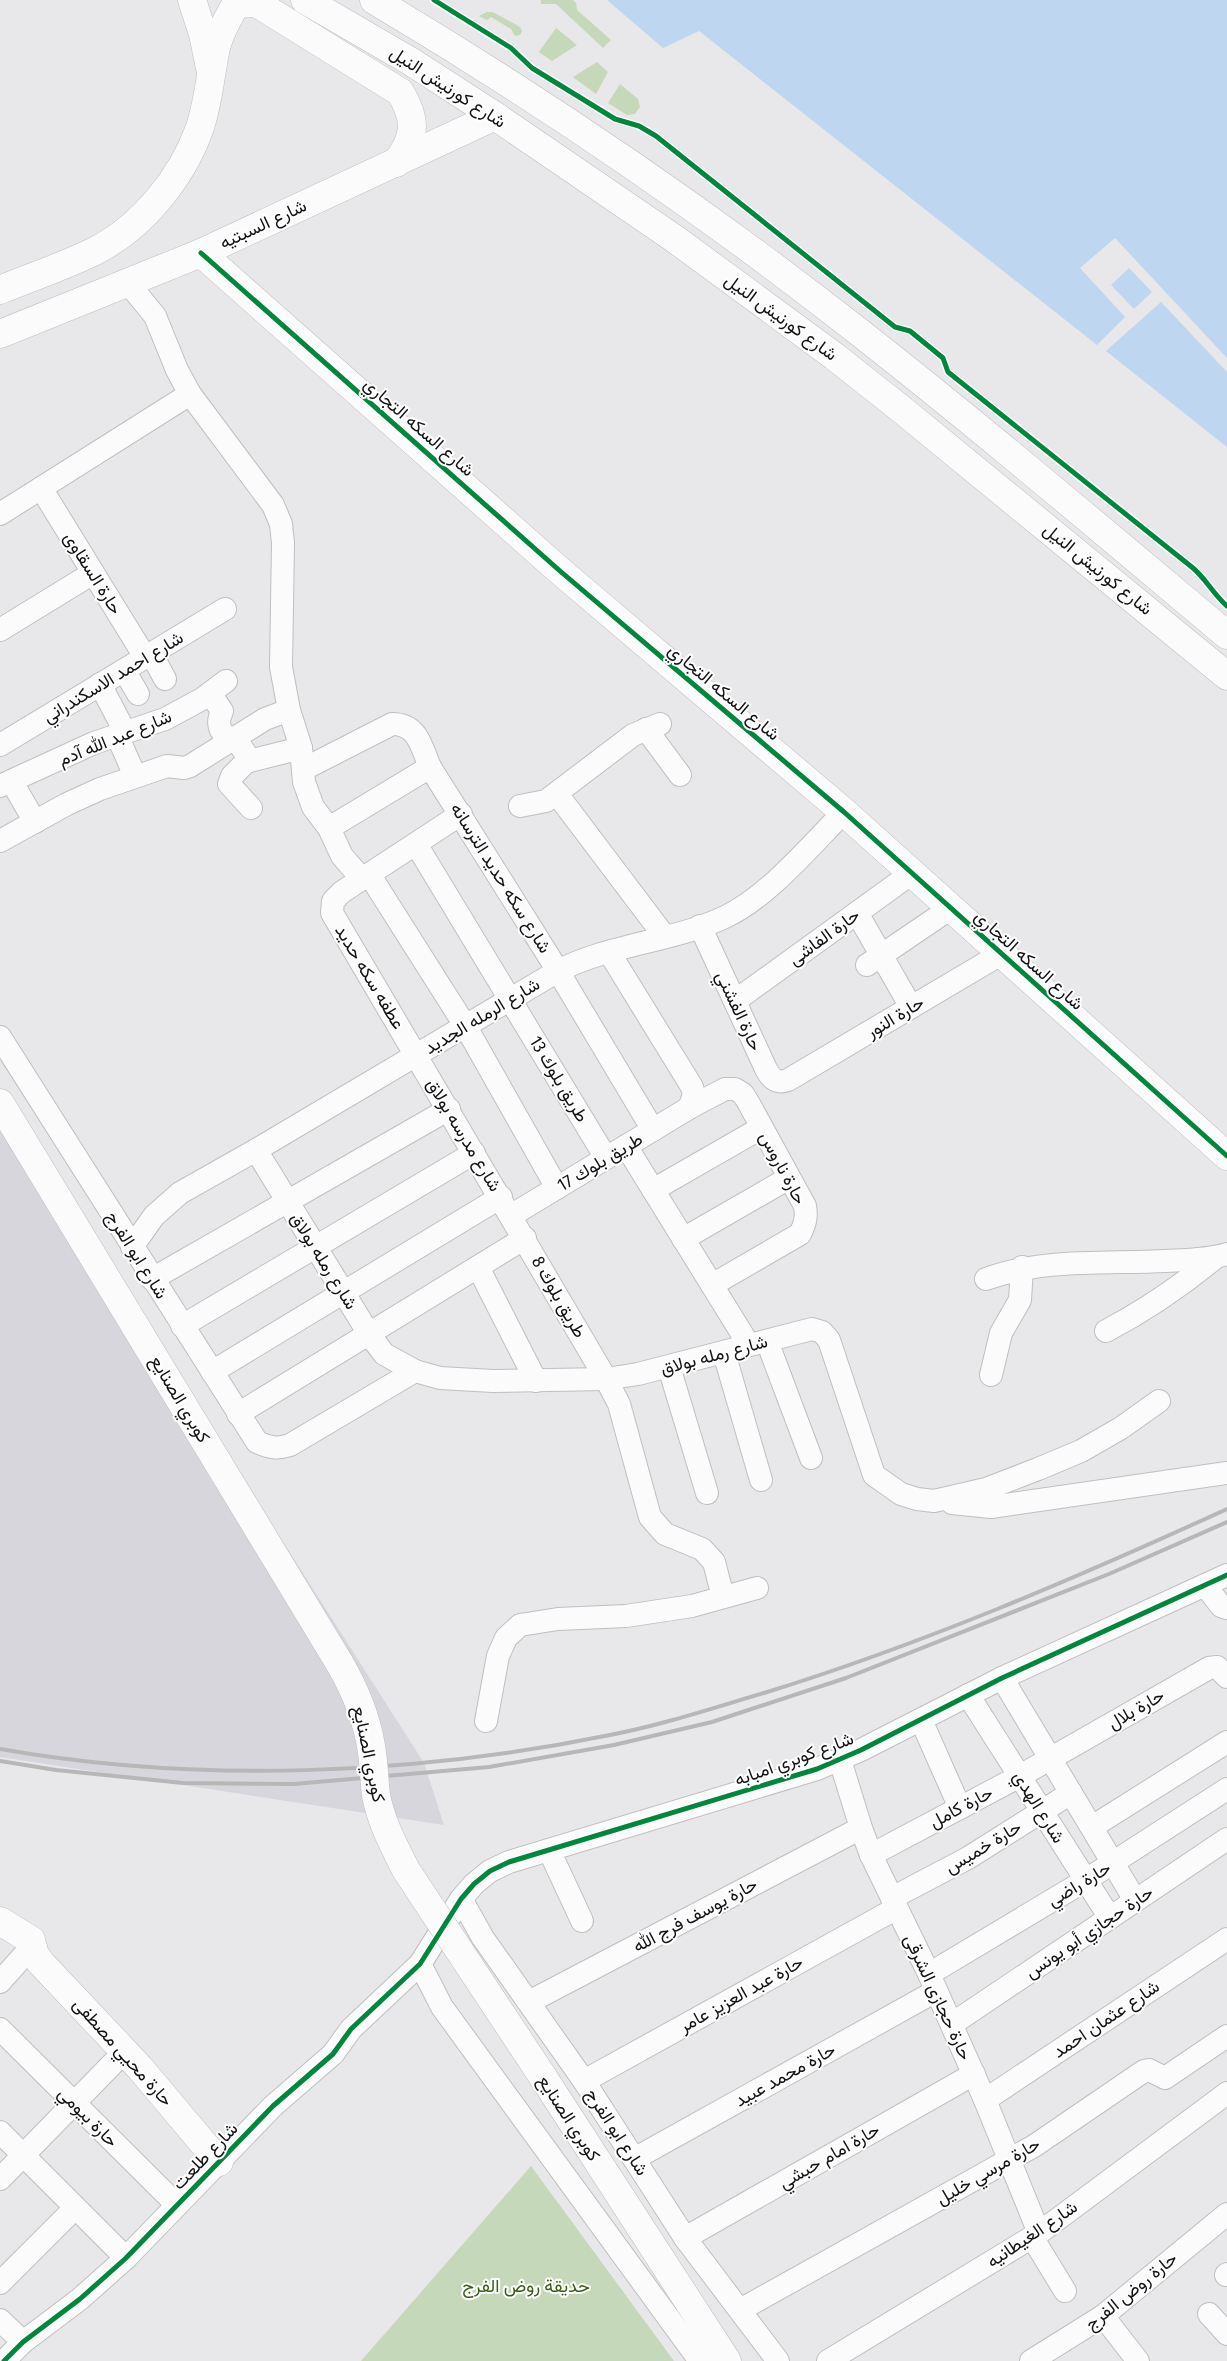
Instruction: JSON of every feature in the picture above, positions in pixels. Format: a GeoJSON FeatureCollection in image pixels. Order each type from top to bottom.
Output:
{"type":"FeatureCollection","features":[{"type":"Feature","properties":{"kind":"main road"},"geometry":{"type":"LineString","coordinates":[[192,0],[203,34],[212,76]]}},
{"type":"Feature","properties":{"kind":"main road","name":"شارع كورنيش النيل"},"geometry":{"type":"LineString","coordinates":[[305,0],[410,61],[675,239],[834,356],[967,462],[1227,676]]}},
{"type":"Feature","properties":{"kind":"main road","name":"شارع كورنيش النيل"},"geometry":{"type":"LineString","coordinates":[[374,0],[424,30],[637,168],[787,278],[920,381],[1227,635]]}},
{"type":"Feature","properties":{"kind":"main road"},"geometry":{"type":"LineString","coordinates":[[0,290],[95,251],[126,231],[153,205],[172,182],[187,157],[199,130],[223,27],[237,2],[255,3],[263,7],[400,92],[410,108],[413,128],[408,147],[396,163]]}},
{"type":"Feature","properties":{"kind":"main road","name":"شارع السبتيه"},"geometry":{"type":"LineString","coordinates":[[0,334],[201,253],[494,116]]}},
{"type":"Feature","properties":{"kind":"main road","name":"شارع السكه التجاري"},"geometry":{"type":"LineString","coordinates":[[201,253],[560,571],[844,812],[1001,954],[1222,1143]]}},
{"type":"Feature","properties":{"kind":"main road","name":"كوبري الصنايع"},"geometry":{"type":"LineString","coordinates":[[0,1103],[354,1689],[365,1717],[371,1746],[377,1796],[394,1846],[411,1877],[543,2077],[714,2356]]}},
{"type":"Feature","properties":{"kind":"main road"},"geometry":{"type":"LineString","coordinates":[[0,1921],[32,1942]]}},
{"type":"Feature","properties":{"kind":"main road","name":"حارة محيي مصطفى"},"geometry":{"type":"LineString","coordinates":[[32,1942],[35,1955],[41,1963],[124,2051],[219,2162]]}},
{"type":"Feature","properties":{"kind":"street"},"geometry":{"type":"LineString","coordinates":[[128,283],[155,316],[177,370],[190,394],[273,505],[280,524],[283,543],[281,667],[289,710],[302,759],[307,795],[313,807],[330,828],[342,856],[366,876],[466,1027],[557,1188]]}},
{"type":"Feature","properties":{"kind":"street"},"geometry":{"type":"LineString","coordinates":[[0,514],[190,394]]}},
{"type":"Feature","properties":{"kind":"street","name":"حارة السقاوى"},"geometry":{"type":"LineString","coordinates":[[41,488],[93,573],[165,679]]}},
{"type":"Feature","properties":{"kind":"street"},"geometry":{"type":"LineString","coordinates":[[0,630],[93,573]]}},
{"type":"Feature","properties":{"kind":"street","name":"شارع احمد الاسكندراني"},"geometry":{"type":"LineString","coordinates":[[3,736],[100,684],[225,608]]}},
{"type":"Feature","properties":{"kind":"street"},"geometry":{"type":"LineString","coordinates":[[124,670],[138,694]]}},
{"type":"Feature","properties":{"kind":"street"},"geometry":{"type":"LineString","coordinates":[[100,684],[121,734],[135,776]]}},
{"type":"Feature","properties":{"kind":"street","name":"شارع عبد الله آدم"},"geometry":{"type":"LineString","coordinates":[[6,784],[94,743],[164,719],[218,687],[222,712],[218,721],[218,728],[222,733],[234,740]]}},
{"type":"Feature","properties":{"kind":"street"},"geometry":{"type":"LineString","coordinates":[[2,836],[35,822],[92,792],[167,766],[184,768],[190,766],[265,719],[289,710]]}},
{"type":"Feature","properties":{"kind":"street","name":"شارع سكه حديد الترسانه"},"geometry":{"type":"LineString","coordinates":[[246,762],[302,759],[392,724],[404,724],[413,730],[430,767],[558,971],[653,1130]]}},
{"type":"Feature","properties":{"kind":"street"},"geometry":{"type":"LineString","coordinates":[[520,806],[546,801],[633,735],[653,726],[680,775]]}},
{"type":"Feature","properties":{"kind":"street"},"geometry":{"type":"LineString","coordinates":[[234,740],[243,747],[246,754],[246,762],[232,776],[229,784],[251,808]]}},
{"type":"Feature","properties":{"kind":"street"},"geometry":{"type":"LineString","coordinates":[[330,828],[430,767]]}},
{"type":"Feature","properties":{"kind":"street"},"geometry":{"type":"LineString","coordinates":[[6,784],[35,822]]}},
{"type":"Feature","properties":{"kind":"street"},"geometry":{"type":"LineString","coordinates":[[557,794],[666,936]]}},
{"type":"Feature","properties":{"kind":"street","name":"شارع الرمله الجديد"},"geometry":{"type":"LineString","coordinates":[[132,1247],[154,1216],[180,1192],[256,1150],[558,971],[583,960],[700,926],[725,917],[748,903],[769,886],[844,812]]}},
{"type":"Feature","properties":{"kind":"street","name":"عطفه سكه حديد"},"geometry":{"type":"LineString","coordinates":[[417,1055],[332,913],[334,901],[342,892],[461,814]]}},
{"type":"Feature","properties":{"kind":"street","name":"طريق بلوك 13"},"geometry":{"type":"LineString","coordinates":[[416,844],[606,1158]]}},
{"type":"Feature","properties":{"kind":"street","name":"حارة الفاشى"},"geometry":{"type":"LineString","coordinates":[[735,1001],[912,873]]}},
{"type":"Feature","properties":{"kind":"street"},"geometry":{"type":"LineString","coordinates":[[874,961],[951,908]]}},
{"type":"Feature","properties":{"kind":"street"},"geometry":{"type":"LineString","coordinates":[[857,913],[874,961],[912,1007]]}},
{"type":"Feature","properties":{"kind":"street","name":"حارة الفشني"},"geometry":{"type":"LineString","coordinates":[[700,926],[769,1074],[777,1081],[788,1080]]}},
{"type":"Feature","properties":{"kind":"street"},"geometry":{"type":"LineString","coordinates":[[610,952],[692,1087],[694,1095],[688,1108]]}},
{"type":"Feature","properties":{"kind":"street","name":"حارة النور"},"geometry":{"type":"LineString","coordinates":[[788,1080],[1001,954]]}},
{"type":"Feature","properties":{"kind":"street","name":"شارع ابو الفرج"},"geometry":{"type":"LineString","coordinates":[[0,1037],[152,1279],[238,1414],[258,1442],[268,1447],[279,1449],[290,1445],[415,1371]]}},
{"type":"Feature","properties":{"kind":"street","name":"شارع مدرسه بولاق"},"geometry":{"type":"LineString","coordinates":[[417,1055],[506,1206]]}},
{"type":"Feature","properties":{"kind":"street","name":"حارة ناروس"},"geometry":{"type":"LineString","coordinates":[[688,1108],[726,1089],[735,1089],[743,1094],[805,1206],[805,1226],[800,1234],[712,1285]]}},
{"type":"Feature","properties":{"kind":"street","name":"طريق بلوك 17"},"geometry":{"type":"LineString","coordinates":[[212,1372],[343,1292],[506,1206],[557,1188],[688,1108]]}},
{"type":"Feature","properties":{"kind":"street"},"geometry":{"type":"LineString","coordinates":[[152,1279],[449,1109]]}},
{"type":"Feature","properties":{"kind":"street"},"geometry":{"type":"LineString","coordinates":[[653,1190],[761,1128]]}},
{"type":"Feature","properties":{"kind":"street"},"geometry":{"type":"LineString","coordinates":[[626,1146],[712,1285],[758,1343],[811,1458]]}},
{"type":"Feature","properties":{"kind":"street","name":"شارع رمله بولاق"},"geometry":{"type":"LineString","coordinates":[[256,1150],[369,1334],[384,1354],[415,1371],[440,1378],[467,1381],[606,1379],[670,1367],[812,1329],[822,1332],[829,1340],[874,1475],[886,1486],[901,1494],[917,1499],[934,1501],[986,1489],[1081,1451],[1121,1428],[1159,1401]]}},
{"type":"Feature","properties":{"kind":"street"},"geometry":{"type":"LineString","coordinates":[[182,1326],[474,1153]]}},
{"type":"Feature","properties":{"kind":"street"},"geometry":{"type":"LineString","coordinates":[[683,1239],[790,1178]]}},
{"type":"Feature","properties":{"kind":"street","name":"طريق بلوك 8"},"geometry":{"type":"LineString","coordinates":[[506,1206],[619,1404],[650,1517],[665,1534],[702,1549],[714,1562],[723,1597]]}},
{"type":"Feature","properties":{"kind":"street"},"geometry":{"type":"LineString","coordinates":[[238,1414],[525,1238]]}},
{"type":"Feature","properties":{"kind":"street"},"geometry":{"type":"LineString","coordinates":[[986,1279],[1022,1268],[1050,1264],[1221,1256]]}},
{"type":"Feature","properties":{"kind":"street"},"geometry":{"type":"LineString","coordinates":[[1106,1331],[1145,1310],[1221,1256]]}},
{"type":"Feature","properties":{"kind":"street"},"geometry":{"type":"LineString","coordinates":[[478,1267],[536,1381]]}},
{"type":"Feature","properties":{"kind":"street"},"geometry":{"type":"LineString","coordinates":[[991,1375],[1001,1333],[1020,1300],[1022,1268]]}},
{"type":"Feature","properties":{"kind":"street"},"geometry":{"type":"LineString","coordinates":[[724,1353],[761,1480]]}},
{"type":"Feature","properties":{"kind":"street"},"geometry":{"type":"LineString","coordinates":[[670,1367],[707,1492]]}},
{"type":"Feature","properties":{"kind":"street"},"geometry":{"type":"LineString","coordinates":[[934,1501],[992,1507],[1227,1474]]}},
{"type":"Feature","properties":{"kind":"street","name":"شارع كوبري امبابه"},"geometry":{"type":"LineString","coordinates":[[420,1964],[461,1899],[490,1870],[548,1850],[786,1780],[840,1760],[1002,1678],[1227,1575]]}},
{"type":"Feature","properties":{"kind":"street"},"geometry":{"type":"LineString","coordinates":[[1205,1585],[1221,1606],[1227,1608]]}},
{"type":"Feature","properties":{"kind":"street"},"geometry":{"type":"LineString","coordinates":[[486,1721],[498,1656],[506,1638],[520,1625],[558,1619],[626,1616],[692,1606],[757,1588]]}},
{"type":"Feature","properties":{"kind":"street","name":"حارة بلال"},"geometry":{"type":"LineString","coordinates":[[1051,1758],[1209,1668],[1217,1667],[1225,1674]]}},
{"type":"Feature","properties":{"kind":"street","name":"شارع الهدي"},"geometry":{"type":"LineString","coordinates":[[1002,1678],[1135,1900]]}},
{"type":"Feature","properties":{"kind":"street","name":"شارع الهدي"},"geometry":{"type":"LineString","coordinates":[[968,1695],[1110,1918]]}},
{"type":"Feature","properties":{"kind":"street"},"geometry":{"type":"LineString","coordinates":[[921,1720],[960,1808]]}},
{"type":"Feature","properties":{"kind":"street"},"geometry":{"type":"LineString","coordinates":[[1092,1827],[1227,1742]]}},
{"type":"Feature","properties":{"kind":"street","name":"حارة كامل"},"geometry":{"type":"LineString","coordinates":[[872,1855],[1051,1758]]}},
{"type":"Feature","properties":{"kind":"street","name":"حارة حجازى الشرقى"},"geometry":{"type":"LineString","coordinates":[[840,1760],[861,1828],[872,1855],[952,2024],[1010,2160],[1036,2235],[1064,2291]]}},
{"type":"Feature","properties":{"kind":"street","name":"حارة راضي"},"geometry":{"type":"LineString","coordinates":[[932,1982],[1227,1789]]}},
{"type":"Feature","properties":{"kind":"street","name":"حارة خميس"},"geometry":{"type":"LineString","coordinates":[[895,1903],[1071,1792]]}},
{"type":"Feature","properties":{"kind":"street","name":"حارة يوسف فرج الله"},"geometry":{"type":"LineString","coordinates":[[529,2002],[861,1828]]}},
{"type":"Feature","properties":{"kind":"street","name":"حارة حجازي أبو يونس"},"geometry":{"type":"LineString","coordinates":[[952,2024],[1227,1839]]}},
{"type":"Feature","properties":{"kind":"street"},"geometry":{"type":"LineString","coordinates":[[548,1850],[582,1921]]}},
{"type":"Feature","properties":{"kind":"street","name":"شارع ابو الفرج"},"geometry":{"type":"LineString","coordinates":[[461,1899],[483,1938],[584,2081],[685,2238],[778,2361]]}},
{"type":"Feature","properties":{"kind":"street","name":"حارة عبد العزيز عامر"},"geometry":{"type":"LineString","coordinates":[[584,2081],[895,1903]]}},
{"type":"Feature","properties":{"kind":"street","name":"شارع عثمان احمد"},"geometry":{"type":"LineString","coordinates":[[985,2100],[1227,1939]]}},
{"type":"Feature","properties":{"kind":"street"},"geometry":{"type":"LineString","coordinates":[[0,1982],[32,1942]]}},
{"type":"Feature","properties":{"kind":"street"},"geometry":{"type":"LineString","coordinates":[[420,1964],[442,2007],[714,2356]]}},
{"type":"Feature","properties":{"kind":"street","name":"شارع طلعت"},"geometry":{"type":"LineString","coordinates":[[4,2361],[23,2342],[80,2299],[126,2258],[278,2102],[333,2054],[351,2029],[420,1964]]}},
{"type":"Feature","properties":{"kind":"street","name":"حارة محمد عبيد"},"geometry":{"type":"LineString","coordinates":[[634,2159],[932,1982]]}},
{"type":"Feature","properties":{"kind":"street","name":"حارة بيومي"},"geometry":{"type":"LineString","coordinates":[[0,2029],[177,2205]]}},
{"type":"Feature","properties":{"kind":"street","name":"حارة مرسي خليل"},"geometry":{"type":"LineString","coordinates":[[740,2310],[1034,2146],[1144,2071],[1149,2070],[1165,2078],[1227,2036]]}},
{"type":"Feature","properties":{"kind":"street"},"geometry":{"type":"LineString","coordinates":[[0,2179],[124,2051]]}},
{"type":"Feature","properties":{"kind":"street","name":"حارة امام حبشي"},"geometry":{"type":"LineString","coordinates":[[685,2238],[974,2074]]}},
{"type":"Feature","properties":{"kind":"street","name":"شارع الغيطانيه"},"geometry":{"type":"LineString","coordinates":[[828,2361],[1036,2235],[1227,2093]]}},
{"type":"Feature","properties":{"kind":"street"},"geometry":{"type":"LineString","coordinates":[[0,2132],[126,2258]]}},
{"type":"Feature","properties":{"kind":"street"},"geometry":{"type":"LineString","coordinates":[[0,2283],[75,2208]]}},
{"type":"Feature","properties":{"kind":"street","name":"حارة روض الفرج"},"geometry":{"type":"LineString","coordinates":[[1031,2361],[1102,2316],[1227,2214]]}},
{"type":"Feature","properties":{"kind":"street"},"geometry":{"type":"LineString","coordinates":[[1209,2314],[1227,2334]]}},
{"type":"Feature","properties":{"kind":"street"},"geometry":{"type":"LineString","coordinates":[[1102,2316],[1138,2361]]}},
{"type":"Feature","properties":{"kind":"street"},"geometry":{"type":"LineString","coordinates":[[0,2320],[23,2342]]}},
{"type":"Feature","properties":{"kind":"shaded area"},"geometry":{"type":"Polygon","coordinates":[[[0,1098],[424,1763],[444,1825],[0,1757],[0,1098]]]}},
{"type":"Feature","properties":{"kind":"green space"},"geometry":{"type":"Polygon","coordinates":[[[541,0],[573,0],[576,3],[577,10],[611,40],[603,48],[556,4],[541,4],[541,0]]]}},
{"type":"Feature","properties":{"kind":"green space"},"geometry":{"type":"Polygon","coordinates":[[[487,12],[493,12],[520,27],[522,31],[520,35],[515,36],[511,29],[491,17],[487,20],[479,16],[487,12]]]}},
{"type":"Feature","properties":{"kind":"green space"},"geometry":{"type":"Polygon","coordinates":[[[556,28],[577,45],[552,61],[539,52],[556,28]]]}},
{"type":"Feature","properties":{"kind":"green space"},"geometry":{"type":"Polygon","coordinates":[[[597,62],[608,72],[596,94],[573,77],[597,62]]]}},
{"type":"Feature","properties":{"kind":"green space"},"geometry":{"type":"Polygon","coordinates":[[[620,84],[638,99],[640,107],[635,114],[627,115],[608,103],[620,84]]]}},
{"type":"Feature","properties":{"kind":"green space","name":"حديقة روض الفرج"},"geometry":{"type":"Polygon","coordinates":[[[531,2166],[674,2361],[361,2361],[531,2166]]]}},
{"type":"Feature","properties":{"kind":"water"},"geometry":{"type":"Polygon","coordinates":[[[607,0],[1227,0],[1227,358],[1115,238],[1080,268],[1125,317],[1097,345],[699,31],[663,48],[607,0]]]}},
{"type":"Feature","properties":{"kind":"water"},"geometry":{"type":"Polygon","coordinates":[[[1129,268],[1152,292],[1134,309],[1111,285],[1129,268]]]}},
{"type":"Feature","properties":{"kind":"water"},"geometry":{"type":"Polygon","coordinates":[[[1161,302],[1227,372],[1227,447],[1106,351],[1161,302]]]}},
{"type":"Feature","properties":{"kind":"railway"},"geometry":{"type":"LineString","coordinates":[[0,1749],[75,1760],[151,1767],[228,1770],[306,1770],[460,1759],[536,1749],[610,1735],[649,1726],[764,1693],[882,1653],[1056,1585],[1227,1509]]}},
{"type":"Feature","properties":{"kind":"railway"},"geometry":{"type":"LineString","coordinates":[[0,1761],[56,1770],[183,1783],[294,1784],[489,1767],[614,1745],[712,1722],[846,1678],[1109,1574],[1227,1522]]}},
{"type":"Feature","properties":{"kind":"cycle path"},"geometry":{"type":"LineString","coordinates":[[434,0],[511,48],[532,68],[615,119],[639,126],[656,136],[895,327],[910,331],[943,358],[948,372],[1193,568],[1227,606]]}},
{"type":"Feature","properties":{"kind":"cycle path"},"geometry":{"type":"LineString","coordinates":[[201,253],[560,571],[844,812],[1227,1156]]}},
{"type":"Feature","properties":{"kind":"cycle path"},"geometry":{"type":"LineString","coordinates":[[4,2361],[23,2342],[80,2299],[126,2258],[273,2106],[333,2054],[351,2029],[420,1964],[461,1899],[474,1884],[490,1871],[509,1862],[817,1769],[861,1750],[1002,1678],[1227,1575]]}}]}
